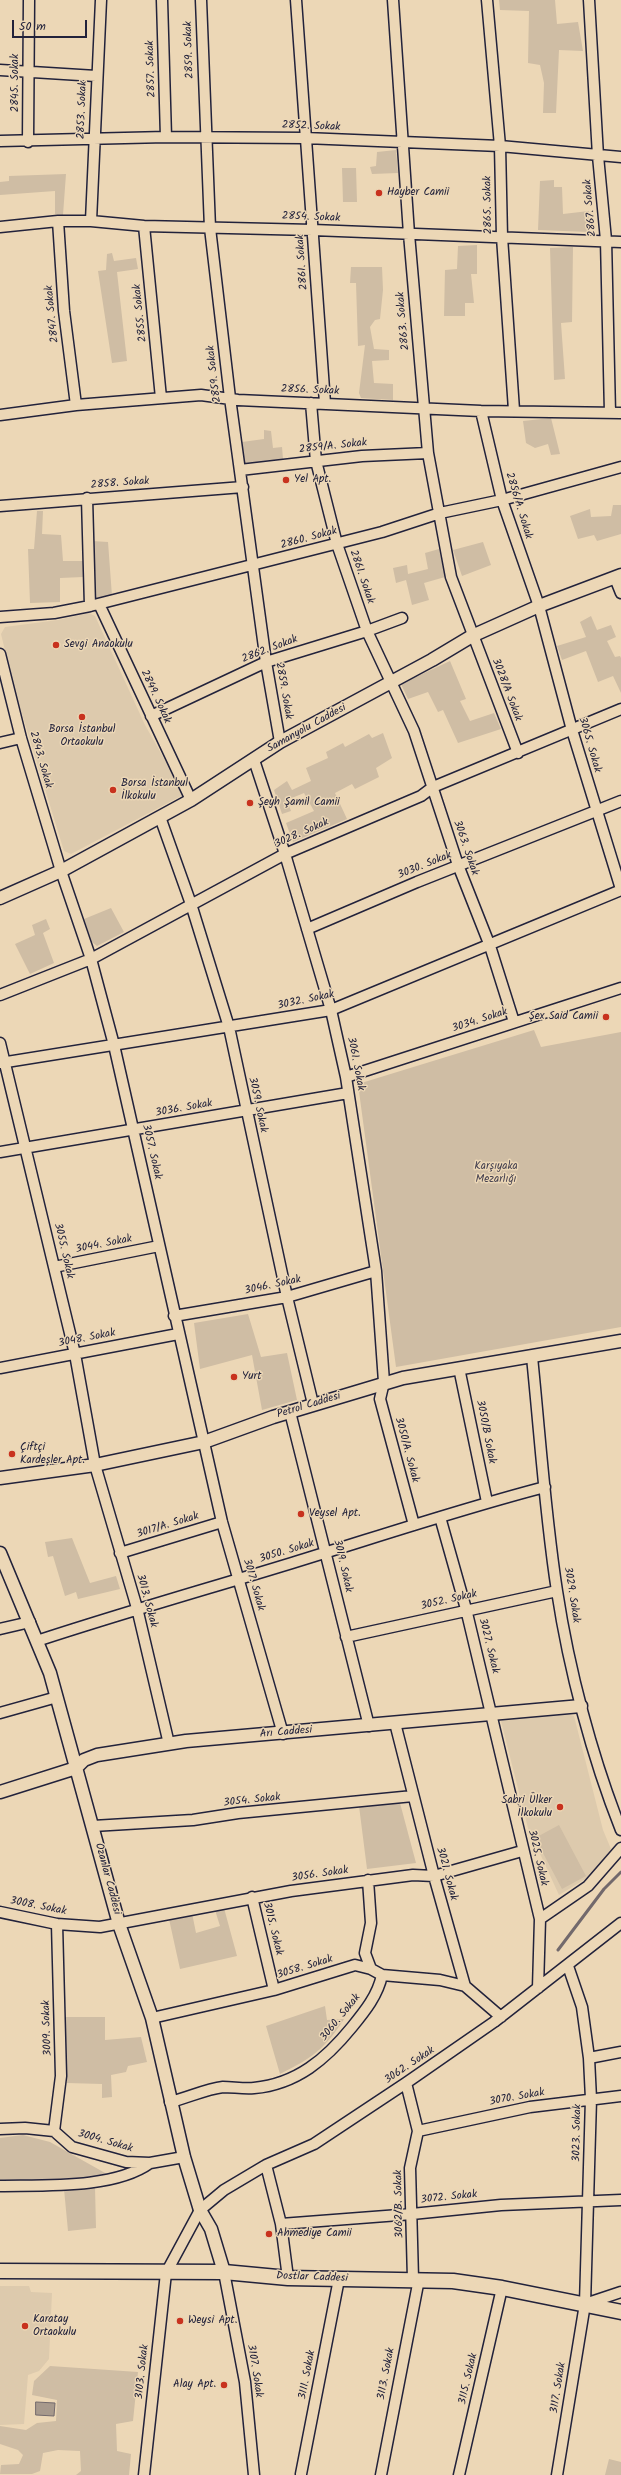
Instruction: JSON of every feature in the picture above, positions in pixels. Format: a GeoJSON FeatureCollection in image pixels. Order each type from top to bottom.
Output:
{"type":"FeatureCollection","features":[{"type":"Feature","properties":{"kind":"main road","name":"Dostlar Caddesi"},"geometry":{"type":"LineString","coordinates":[[0,2271],[166,2273],[224,2272],[288,2278],[416,2279],[453,2281],[502,2288],[621,2312]]}},
{"type":"Feature","properties":{"kind":"street","name":"2845. Sokak"},"geometry":{"type":"LineString","coordinates":[[28,142],[29,0]]}},
{"type":"Feature","properties":{"kind":"street","name":"2853. Sokak"},"geometry":{"type":"LineString","coordinates":[[91,221],[93,140],[101,0]]}},
{"type":"Feature","properties":{"kind":"street","name":"2857. Sokak"},"geometry":{"type":"LineString","coordinates":[[162,0],[166,137]]}},
{"type":"Feature","properties":{"kind":"street","name":"2859. Sokak"},"geometry":{"type":"LineString","coordinates":[[200,0],[204,136],[210,228],[242,487],[266,662],[280,742]]}},
{"type":"Feature","properties":{"kind":"street","name":"2861. Sokak"},"geometry":{"type":"LineString","coordinates":[[296,0],[325,403]]}},
{"type":"Feature","properties":{"kind":"street","name":"2863. Sokak"},"geometry":{"type":"LineString","coordinates":[[393,0],[409,234],[428,453],[451,577],[472,636]]}},
{"type":"Feature","properties":{"kind":"street","name":"2865. Sokak"},"geometry":{"type":"LineString","coordinates":[[487,0],[500,146],[502,237],[514,410]]}},
{"type":"Feature","properties":{"kind":"street","name":"2867. Sokak"},"geometry":{"type":"LineString","coordinates":[[589,0],[598,156],[606,240],[610,413]]}},
{"type":"Feature","properties":{"kind":"street"},"geometry":{"type":"LineString","coordinates":[[0,70],[96,76]]}},
{"type":"Feature","properties":{"kind":"street","name":"2852. Sokak"},"geometry":{"type":"LineString","coordinates":[[0,141],[28,142],[204,136],[305,138],[500,146],[621,157]]}},
{"type":"Feature","properties":{"kind":"street","name":"2854. Sokak"},"geometry":{"type":"LineString","coordinates":[[0,227],[58,221],[91,221],[144,226],[313,230],[606,240],[621,242]]}},
{"type":"Feature","properties":{"kind":"street","name":"2847. Sokak"},"geometry":{"type":"LineString","coordinates":[[58,221],[64,312],[76,405]]}},
{"type":"Feature","properties":{"kind":"street","name":"2855. Sokak"},"geometry":{"type":"LineString","coordinates":[[144,226],[161,398]]}},
{"type":"Feature","properties":{"kind":"street","name":"2856. Sokak"},"geometry":{"type":"LineString","coordinates":[[0,415],[76,405],[201,395],[311,403],[423,407],[481,411],[514,410],[621,413]]}},
{"type":"Feature","properties":{"kind":"street","name":"2861. Sokak"},"geometry":{"type":"LineString","coordinates":[[311,403],[316,461],[337,544],[367,631],[391,682]]}},
{"type":"Feature","properties":{"kind":"street","name":"2856/A. Sokak"},"geometry":{"type":"LineString","coordinates":[[481,411],[502,500],[539,606]]}},
{"type":"Feature","properties":{"kind":"street","name":"2859/A. Sokak"},"geometry":{"type":"LineString","coordinates":[[240,470],[316,461],[428,453]]}},
{"type":"Feature","properties":{"kind":"street","name":"2860. Sokak"},"geometry":{"type":"LineString","coordinates":[[0,617],[54,613],[95,605],[254,566],[382,532],[440,512],[502,500],[621,467]]}},
{"type":"Feature","properties":{"kind":"street","name":"2858. Sokak"},"geometry":{"type":"LineString","coordinates":[[0,506],[242,487]]}},
{"type":"Feature","properties":{"kind":"street","name":"2849. Sokak"},"geometry":{"type":"LineString","coordinates":[[87,498],[95,605],[151,716],[191,800]]}},
{"type":"Feature","properties":{"kind":"street"},"geometry":{"type":"LineString","coordinates":[[618,576],[621,593]]}},
{"type":"Feature","properties":{"kind":"street","name":"Samanyolu Caddesi"},"geometry":{"type":"LineString","coordinates":[[0,898],[61,871],[191,800],[280,742],[472,636],[539,606],[618,576]]}},
{"type":"Feature","properties":{"kind":"street","name":"3065. Sokak"},"geometry":{"type":"LineString","coordinates":[[539,606],[572,730],[621,889]]}},
{"type":"Feature","properties":{"kind":"street","name":"2862. Sokak"},"geometry":{"type":"LineString","coordinates":[[151,716],[266,662],[367,631],[402,618]]}},
{"type":"Feature","properties":{"kind":"street","name":"3028/A Sokak"},"geometry":{"type":"LineString","coordinates":[[472,636],[518,753]]}},
{"type":"Feature","properties":{"kind":"street","name":"2843. Sokak"},"geometry":{"type":"LineString","coordinates":[[0,654],[21,738],[61,871]]}},
{"type":"Feature","properties":{"kind":"street","name":"3063. Sokak"},"geometry":{"type":"LineString","coordinates":[[391,682],[414,732],[458,865],[490,946],[514,1022]]}},
{"type":"Feature","properties":{"kind":"street","name":"3028. Sokak"},"geometry":{"type":"LineString","coordinates":[[0,995],[91,959],[285,854],[421,796],[433,787],[621,709]]}},
{"type":"Feature","properties":{"kind":"street"},"geometry":{"type":"LineString","coordinates":[[0,743],[21,738]]}},
{"type":"Feature","properties":{"kind":"street","name":"3061. Sokak"},"geometry":{"type":"LineString","coordinates":[[254,760],[285,854],[331,1010],[346,1077],[376,1271],[384,1382]]}},
{"type":"Feature","properties":{"kind":"street","name":"3030. Sokak"},"geometry":{"type":"LineString","coordinates":[[307,929],[458,865],[597,812],[621,801]]}},
{"type":"Feature","properties":{"kind":"street","name":"3059. Sokak"},"geometry":{"type":"LineString","coordinates":[[160,817],[191,904],[229,1027],[287,1297],[313,1404]]}},
{"type":"Feature","properties":{"kind":"street","name":"3057. Sokak"},"geometry":{"type":"LineString","coordinates":[[61,871],[91,959],[114,1045],[178,1334],[204,1442]]}},
{"type":"Feature","properties":{"kind":"street","name":"3032. Sokak"},"geometry":{"type":"LineString","coordinates":[[3,1062],[331,1010],[490,946],[621,889]]}},
{"type":"Feature","properties":{"kind":"street","name":"3034. Sokak"},"geometry":{"type":"LineString","coordinates":[[346,1077],[621,988]]}},
{"type":"Feature","properties":{"kind":"street","name":"3055. Sokak"},"geometry":{"type":"LineString","coordinates":[[0,1043],[3,1062],[27,1149],[75,1354],[95,1465]]}},
{"type":"Feature","properties":{"kind":"street","name":"3036. Sokak"},"geometry":{"type":"LineString","coordinates":[[0,1152],[27,1149],[348,1093]]}},
{"type":"Feature","properties":{"kind":"street","name":"3044. Sokak"},"geometry":{"type":"LineString","coordinates":[[54,1267],[159,1246]]}},
{"type":"Feature","properties":{"kind":"street","name":"3046. Sokak"},"geometry":{"type":"LineString","coordinates":[[174,1316],[287,1297],[376,1271]]}},
{"type":"Feature","properties":{"kind":"street","name":"3048. Sokak"},"geometry":{"type":"LineString","coordinates":[[0,1368],[178,1334]]}},
{"type":"Feature","properties":{"kind":"street","name":"Petrol Caddesi"},"geometry":{"type":"LineString","coordinates":[[0,1478],[95,1465],[204,1442],[313,1404],[384,1382],[621,1341]]}},
{"type":"Feature","properties":{"kind":"street","name":"3029. Sokak"},"geometry":{"type":"LineString","coordinates":[[532,1357],[557,1591],[581,1706],[621,1830]]}},
{"type":"Feature","properties":{"kind":"street","name":"3050/B Sokak"},"geometry":{"type":"LineString","coordinates":[[459,1368],[487,1502]]}},
{"type":"Feature","properties":{"kind":"street","name":"3050/A. Sokak"},"geometry":{"type":"LineString","coordinates":[[384,1382],[380,1399],[414,1525]]}},
{"type":"Feature","properties":{"kind":"street","name":"3019. Sokak"},"geometry":{"type":"LineString","coordinates":[[290,1412],[369,1726]]}},
{"type":"Feature","properties":{"kind":"street","name":"3017. Sokak"},"geometry":{"type":"LineString","coordinates":[[204,1442],[222,1522],[283,1734]]}},
{"type":"Feature","properties":{"kind":"street","name":"3013. Sokak"},"geometry":{"type":"LineString","coordinates":[[95,1465],[137,1608],[169,1744]]}},
{"type":"Feature","properties":{"kind":"street","name":"3050. Sokak"},"geometry":{"type":"LineString","coordinates":[[37,1641],[137,1608],[238,1580],[487,1502],[545,1487]]}},
{"type":"Feature","properties":{"kind":"street","name":"3027. Sokak"},"geometry":{"type":"LineString","coordinates":[[440,1517],[466,1609],[491,1712]]}},
{"type":"Feature","properties":{"kind":"street","name":"3017/A. Sokak"},"geometry":{"type":"LineString","coordinates":[[120,1554],[222,1522]]}},
{"type":"Feature","properties":{"kind":"street","name":"Ozanlar Caddesi"},"geometry":{"type":"LineString","coordinates":[[0,1553],[30,1622],[57,1697],[119,1924],[152,2018],[170,2102],[184,2157],[200,2210],[211,2229],[224,2272]]}},
{"type":"Feature","properties":{"kind":"street","name":"3052. Sokak"},"geometry":{"type":"LineString","coordinates":[[346,1638],[466,1609],[557,1591]]}},
{"type":"Feature","properties":{"kind":"street"},"geometry":{"type":"LineString","coordinates":[[0,1629],[30,1622]]}},
{"type":"Feature","properties":{"kind":"street"},"geometry":{"type":"LineString","coordinates":[[0,1713],[57,1697]]}},
{"type":"Feature","properties":{"kind":"street","name":"Arı Caddesi"},"geometry":{"type":"LineString","coordinates":[[0,1792],[76,1768],[84,1760],[97,1755],[169,1744],[369,1726],[491,1712],[581,1706]]}},
{"type":"Feature","properties":{"kind":"street","name":"3025. Sokak"},"geometry":{"type":"LineString","coordinates":[[491,1712],[522,1850],[540,1918],[538,1988]]}},
{"type":"Feature","properties":{"kind":"street","name":"3021. Sokak"},"geometry":{"type":"LineString","coordinates":[[395,1723],[434,1876],[465,1986]]}},
{"type":"Feature","properties":{"kind":"street","name":"3054. Sokak"},"geometry":{"type":"LineString","coordinates":[[93,1826],[193,1820],[238,1813],[414,1796]]}},
{"type":"Feature","properties":{"kind":"street"},"geometry":{"type":"LineString","coordinates":[[540,1918],[588,1886],[621,1848]]}},
{"type":"Feature","properties":{"kind":"street","name":"3056. Sokak"},"geometry":{"type":"LineString","coordinates":[[119,1924],[252,1897],[368,1880],[413,1875],[434,1876],[522,1850]]}},
{"type":"Feature","properties":{"kind":"street"},"geometry":{"type":"LineString","coordinates":[[368,1880],[371,1923],[365,1953],[371,1968]]}},
{"type":"Feature","properties":{"kind":"street","name":"3015. Sokak"},"geometry":{"type":"LineString","coordinates":[[252,1897],[274,1990]]}},
{"type":"Feature","properties":{"kind":"street","name":"3008. Sokak"},"geometry":{"type":"LineString","coordinates":[[0,1912],[57,1924],[100,1927],[119,1924]]}},
{"type":"Feature","properties":{"kind":"street","name":"3062. Sokak"},"geometry":{"type":"LineString","coordinates":[[200,2210],[224,2190],[266,2165],[314,2144],[406,2083],[501,2017],[621,1923]]}},
{"type":"Feature","properties":{"kind":"street","name":"3009. Sokak"},"geometry":{"type":"LineString","coordinates":[[54,2131],[61,2076],[57,1924]]}},
{"type":"Feature","properties":{"kind":"street","name":"3058. Sokak"},"geometry":{"type":"LineString","coordinates":[[152,2018],[274,1990],[355,1965],[371,1968],[382,1975],[440,1980],[465,1986]]}},
{"type":"Feature","properties":{"kind":"street","name":"3023. Sokak"},"geometry":{"type":"LineString","coordinates":[[568,1966],[582,2007],[589,2058],[591,2099],[585,2304]]}},
{"type":"Feature","properties":{"kind":"street","name":"3060. Sokak"},"geometry":{"type":"LineString","coordinates":[[170,2102],[222,2088],[259,2087],[296,2077],[336,2046],[363,2012],[379,1987],[382,1975]]}},
{"type":"Feature","properties":{"kind":"street"},"geometry":{"type":"LineString","coordinates":[[465,1986],[501,2017]]}},
{"type":"Feature","properties":{"kind":"street"},"geometry":{"type":"LineString","coordinates":[[589,2058],[621,2052]]}},
{"type":"Feature","properties":{"kind":"street","name":"3062/B. Sokak"},"geometry":{"type":"LineString","coordinates":[[406,2083],[418,2132],[410,2168],[416,2279]]}},
{"type":"Feature","properties":{"kind":"street","name":"3070. Sokak"},"geometry":{"type":"LineString","coordinates":[[418,2132],[530,2107],[621,2096]]}},
{"type":"Feature","properties":{"kind":"street"},"geometry":{"type":"LineString","coordinates":[[0,2129],[25,2128],[54,2131]]}},
{"type":"Feature","properties":{"kind":"street","name":"3004. Sokak"},"geometry":{"type":"LineString","coordinates":[[54,2131],[72,2147],[126,2162],[150,2163],[184,2157]]}},
{"type":"Feature","properties":{"kind":"street"},"geometry":{"type":"LineString","coordinates":[[0,2186],[68,2184],[128,2176],[150,2163]]}},
{"type":"Feature","properties":{"kind":"street"},"geometry":{"type":"LineString","coordinates":[[266,2165],[281,2224],[288,2278]]}},
{"type":"Feature","properties":{"kind":"street","name":"3072. Sokak"},"geometry":{"type":"LineString","coordinates":[[281,2224],[412,2214],[501,2205],[621,2200]]}},
{"type":"Feature","properties":{"kind":"street"},"geometry":{"type":"LineString","coordinates":[[166,2273],[200,2210]]}},
{"type":"Feature","properties":{"kind":"street","name":"3107. Sokak"},"geometry":{"type":"LineString","coordinates":[[224,2272],[245,2382],[254,2475]]}},
{"type":"Feature","properties":{"kind":"street","name":"3103. Sokak"},"geometry":{"type":"LineString","coordinates":[[144,2475],[166,2273]]}},
{"type":"Feature","properties":{"kind":"street","name":"3111. Sokak"},"geometry":{"type":"LineString","coordinates":[[303,2475],[339,2279]]}},
{"type":"Feature","properties":{"kind":"street","name":"3113. Sokak"},"geometry":{"type":"LineString","coordinates":[[381,2475],[416,2279]]}},
{"type":"Feature","properties":{"kind":"street","name":"3115. Sokak"},"geometry":{"type":"LineString","coordinates":[[459,2475],[502,2288]]}},
{"type":"Feature","properties":{"kind":"street"},"geometry":{"type":"LineString","coordinates":[[585,2304],[621,2292]]}},
{"type":"Feature","properties":{"kind":"street","name":"3117. Sokak"},"geometry":{"type":"LineString","coordinates":[[557,2475],[585,2304]]}},
{"type":"Feature","properties":{"kind":"shaded area"},"geometry":{"type":"Polygon","coordinates":[[[89,613],[95,616],[145,725],[180,787],[181,796],[71,854],[64,851],[15,691],[1,634],[5,627],[58,620],[89,613]]]}},
{"type":"Feature","properties":{"kind":"shaded area","name":"Sabri Ülker İlkokulu"},"geometry":{"type":"Polygon","coordinates":[[[566,1714],[574,1716],[603,1830],[611,1849],[592,1875],[559,1895],[536,1845],[532,1844],[501,1721],[506,1718],[566,1714]]]}},
{"type":"Feature","properties":{"kind":"shaded area","name":"Karatay Ortaokulu"},"geometry":{"type":"Polygon","coordinates":[[[0,2286],[29,2286],[31,2292],[52,2293],[49,2359],[39,2371],[28,2375],[24,2424],[0,2425],[0,2286]]]}},
{"type":"Feature","properties":{"kind":"shaded area"},"geometry":{"type":"Polygon","coordinates":[[[36,2402],[55,2403],[54,2416],[36,2415],[36,2402]]]}},
{"type":"Feature","properties":{"kind":"green space"},"geometry":{"type":"Polygon","coordinates":[[[499,0],[555,0],[557,24],[578,22],[583,51],[559,50],[556,113],[543,113],[544,83],[540,65],[528,63],[529,11],[500,10],[499,0]]]}},
{"type":"Feature","properties":{"kind":"green space"},"geometry":{"type":"Polygon","coordinates":[[[396,150],[398,173],[372,174],[370,167],[376,166],[377,152],[396,150]]]}},
{"type":"Feature","properties":{"kind":"green space"},"geometry":{"type":"Polygon","coordinates":[[[342,168],[356,168],[357,202],[343,202],[342,168]]]}},
{"type":"Feature","properties":{"kind":"green space"},"geometry":{"type":"Polygon","coordinates":[[[66,174],[63,215],[55,214],[55,191],[0,195],[0,182],[9,181],[9,176],[66,174]]]}},
{"type":"Feature","properties":{"kind":"green space"},"geometry":{"type":"Polygon","coordinates":[[[554,180],[554,187],[562,187],[563,214],[589,211],[589,232],[538,230],[540,181],[554,180]]]}},
{"type":"Feature","properties":{"kind":"green space"},"geometry":{"type":"Polygon","coordinates":[[[477,245],[477,274],[471,274],[474,303],[465,303],[465,316],[444,316],[445,270],[457,269],[458,246],[477,245]]]}},
{"type":"Feature","properties":{"kind":"green space"},"geometry":{"type":"Polygon","coordinates":[[[573,247],[572,322],[561,323],[565,379],[554,380],[550,248],[573,247]]]}},
{"type":"Feature","properties":{"kind":"green space"},"geometry":{"type":"Polygon","coordinates":[[[112,253],[114,261],[136,258],[138,269],[117,272],[127,361],[112,363],[98,271],[106,270],[107,254],[112,253]]]}},
{"type":"Feature","properties":{"kind":"green space"},"geometry":{"type":"Polygon","coordinates":[[[351,267],[382,267],[383,290],[380,319],[375,320],[370,327],[374,349],[389,350],[389,360],[372,361],[374,383],[393,384],[393,400],[361,398],[359,393],[365,345],[358,346],[356,283],[350,283],[351,267]]]}},
{"type":"Feature","properties":{"kind":"green space"},"geometry":{"type":"Polygon","coordinates":[[[551,418],[560,454],[551,455],[548,444],[535,448],[526,443],[523,421],[551,418]]]}},
{"type":"Feature","properties":{"kind":"green space"},"geometry":{"type":"Polygon","coordinates":[[[264,430],[271,431],[273,448],[282,447],[283,459],[245,465],[242,442],[264,439],[264,430]]]}},
{"type":"Feature","properties":{"kind":"green space"},"geometry":{"type":"Polygon","coordinates":[[[613,505],[621,505],[621,534],[597,541],[594,535],[578,539],[570,516],[590,509],[591,517],[611,516],[613,505]]]}},
{"type":"Feature","properties":{"kind":"green space"},"geometry":{"type":"Polygon","coordinates":[[[37,511],[43,511],[42,534],[61,535],[63,561],[83,561],[83,577],[60,578],[60,602],[30,603],[28,549],[34,549],[37,511]]]}},
{"type":"Feature","properties":{"kind":"green space"},"geometry":{"type":"Polygon","coordinates":[[[92,541],[108,542],[112,596],[94,598],[92,541]]]}},
{"type":"Feature","properties":{"kind":"green space"},"geometry":{"type":"Polygon","coordinates":[[[483,542],[491,565],[462,576],[453,550],[483,542]]]}},
{"type":"Feature","properties":{"kind":"green space"},"geometry":{"type":"Polygon","coordinates":[[[439,549],[445,577],[424,583],[429,600],[412,605],[406,580],[396,583],[393,568],[407,565],[408,574],[428,569],[425,553],[439,549]]]}},
{"type":"Feature","properties":{"kind":"green space"},"geometry":{"type":"Polygon","coordinates":[[[591,616],[597,630],[611,625],[616,637],[607,641],[615,657],[620,656],[621,658],[621,693],[613,676],[598,682],[586,651],[562,660],[557,646],[586,637],[580,622],[591,616]]]}},
{"type":"Feature","properties":{"kind":"green space"},"geometry":{"type":"Polygon","coordinates":[[[450,661],[466,699],[460,701],[470,721],[494,713],[501,729],[458,743],[443,710],[438,712],[428,692],[408,699],[401,684],[450,661]]]}},
{"type":"Feature","properties":{"kind":"green space"},"geometry":{"type":"Polygon","coordinates":[[[383,733],[392,758],[376,768],[379,777],[355,789],[352,784],[335,793],[347,819],[293,842],[286,823],[314,811],[304,793],[287,800],[291,811],[282,814],[274,790],[287,781],[292,790],[311,781],[306,768],[328,758],[326,752],[343,743],[345,747],[369,734],[372,738],[383,733]]]}},
{"type":"Feature","properties":{"kind":"green space"},"geometry":{"type":"Polygon","coordinates":[[[111,908],[124,932],[97,946],[92,942],[84,919],[111,908]]]}},
{"type":"Feature","properties":{"kind":"green space"},"geometry":{"type":"Polygon","coordinates":[[[46,919],[50,929],[43,933],[54,963],[30,974],[15,944],[35,935],[32,925],[46,919]]]}},
{"type":"Feature","properties":{"kind":"green space","name":"Karşıyaka Mezarlığı"},"geometry":{"type":"Polygon","coordinates":[[[534,1030],[541,1047],[621,1032],[621,1327],[396,1367],[358,1084],[534,1030]]]}},
{"type":"Feature","properties":{"kind":"green space"},"geometry":{"type":"Polygon","coordinates":[[[248,1314],[261,1357],[287,1353],[297,1400],[262,1410],[252,1355],[200,1369],[194,1323],[248,1314]]]}},
{"type":"Feature","properties":{"kind":"green space"},"geometry":{"type":"Polygon","coordinates":[[[72,1538],[90,1583],[116,1576],[120,1589],[78,1599],[76,1592],[65,1596],[53,1556],[48,1557],[45,1542],[72,1538]]]}},
{"type":"Feature","properties":{"kind":"green space"},"geometry":{"type":"Polygon","coordinates":[[[400,1803],[416,1863],[367,1869],[359,1806],[400,1803]]]}},
{"type":"Feature","properties":{"kind":"green space"},"geometry":{"type":"Polygon","coordinates":[[[559,1825],[586,1876],[562,1889],[535,1838],[559,1825]]]}},
{"type":"Feature","properties":{"kind":"green space"},"geometry":{"type":"Polygon","coordinates":[[[224,1908],[237,1956],[180,1969],[169,1919],[192,1913],[196,1933],[220,1926],[215,1910],[224,1908]]]}},
{"type":"Feature","properties":{"kind":"green space"},"geometry":{"type":"Polygon","coordinates":[[[325,2006],[327,2020],[344,2019],[317,2052],[301,2063],[280,2074],[266,2026],[325,2006]]]}},
{"type":"Feature","properties":{"kind":"green space"},"geometry":{"type":"Polygon","coordinates":[[[65,2017],[105,2017],[105,2040],[141,2037],[147,2062],[128,2066],[126,2072],[111,2075],[112,2097],[102,2098],[102,2084],[67,2083],[65,2017]]]}},
{"type":"Feature","properties":{"kind":"green space"},"geometry":{"type":"Polygon","coordinates":[[[23,2135],[50,2142],[114,2178],[0,2182],[0,2138],[23,2135]]]}},
{"type":"Feature","properties":{"kind":"green space"},"geometry":{"type":"Polygon","coordinates":[[[95,2187],[96,2228],[68,2231],[64,2189],[95,2187]]]}},
{"type":"Feature","properties":{"kind":"green space"},"geometry":{"type":"Polygon","coordinates":[[[50,2366],[138,2372],[133,2421],[116,2424],[117,2451],[131,2454],[129,2475],[76,2475],[81,2471],[80,2451],[58,2450],[43,2453],[40,2471],[32,2474],[0,2474],[1,2465],[19,2464],[23,2455],[18,2450],[0,2444],[0,2426],[26,2430],[37,2423],[56,2421],[57,2400],[32,2395],[34,2381],[50,2366]]]}},
{"type":"Feature","properties":{"kind":"green space"},"geometry":{"type":"Polygon","coordinates":[[[609,2459],[621,2462],[621,2475],[605,2475],[609,2459]]]}},
{"type":"Feature","properties":{"kind":"waterway"},"geometry":{"type":"LineString","coordinates":[[558,1950],[604,1889],[621,1872]]}},
{"type":"Feature","properties":{"kind":"place","name":"Hayber Camii"},"geometry":{"type":"Point","coordinates":[379,193]}},
{"type":"Feature","properties":{"kind":"place","name":"Yel Apt."},"geometry":{"type":"Point","coordinates":[286,480]}},
{"type":"Feature","properties":{"kind":"place","name":"Sevgi Anaokulu"},"geometry":{"type":"Point","coordinates":[56,645]}},
{"type":"Feature","properties":{"kind":"place","name":"Borsa İstanbul Ortaokulu"},"geometry":{"type":"Point","coordinates":[82,717]}},
{"type":"Feature","properties":{"kind":"place","name":"Borsa İstanbul İlkokulu"},"geometry":{"type":"Point","coordinates":[113,790]}},
{"type":"Feature","properties":{"kind":"place","name":"Şeyh Şamil Camii"},"geometry":{"type":"Point","coordinates":[250,803]}},
{"type":"Feature","properties":{"kind":"place","name":"Şex Said Camii"},"geometry":{"type":"Point","coordinates":[606,1017]}},
{"type":"Feature","properties":{"kind":"place","name":"Yurt"},"geometry":{"type":"Point","coordinates":[234,1377]}},
{"type":"Feature","properties":{"kind":"place","name":"Çiftçi Kardeşler Apt."},"geometry":{"type":"Point","coordinates":[12,1454]}},
{"type":"Feature","properties":{"kind":"place","name":"Veysel Apt."},"geometry":{"type":"Point","coordinates":[301,1514]}},
{"type":"Feature","properties":{"kind":"place","name":"Sabri Ülker İlkokulu"},"geometry":{"type":"Point","coordinates":[560,1807]}},
{"type":"Feature","properties":{"kind":"place","name":"Ahmediye Camii"},"geometry":{"type":"Point","coordinates":[269,2234]}},
{"type":"Feature","properties":{"kind":"place","name":"Weysi Apt."},"geometry":{"type":"Point","coordinates":[180,2321]}},
{"type":"Feature","properties":{"kind":"place","name":"Karatay Ortaokulu"},"geometry":{"type":"Point","coordinates":[25,2326]}},
{"type":"Feature","properties":{"kind":"place","name":"Alay Apt."},"geometry":{"type":"Point","coordinates":[224,2385]}}]}
